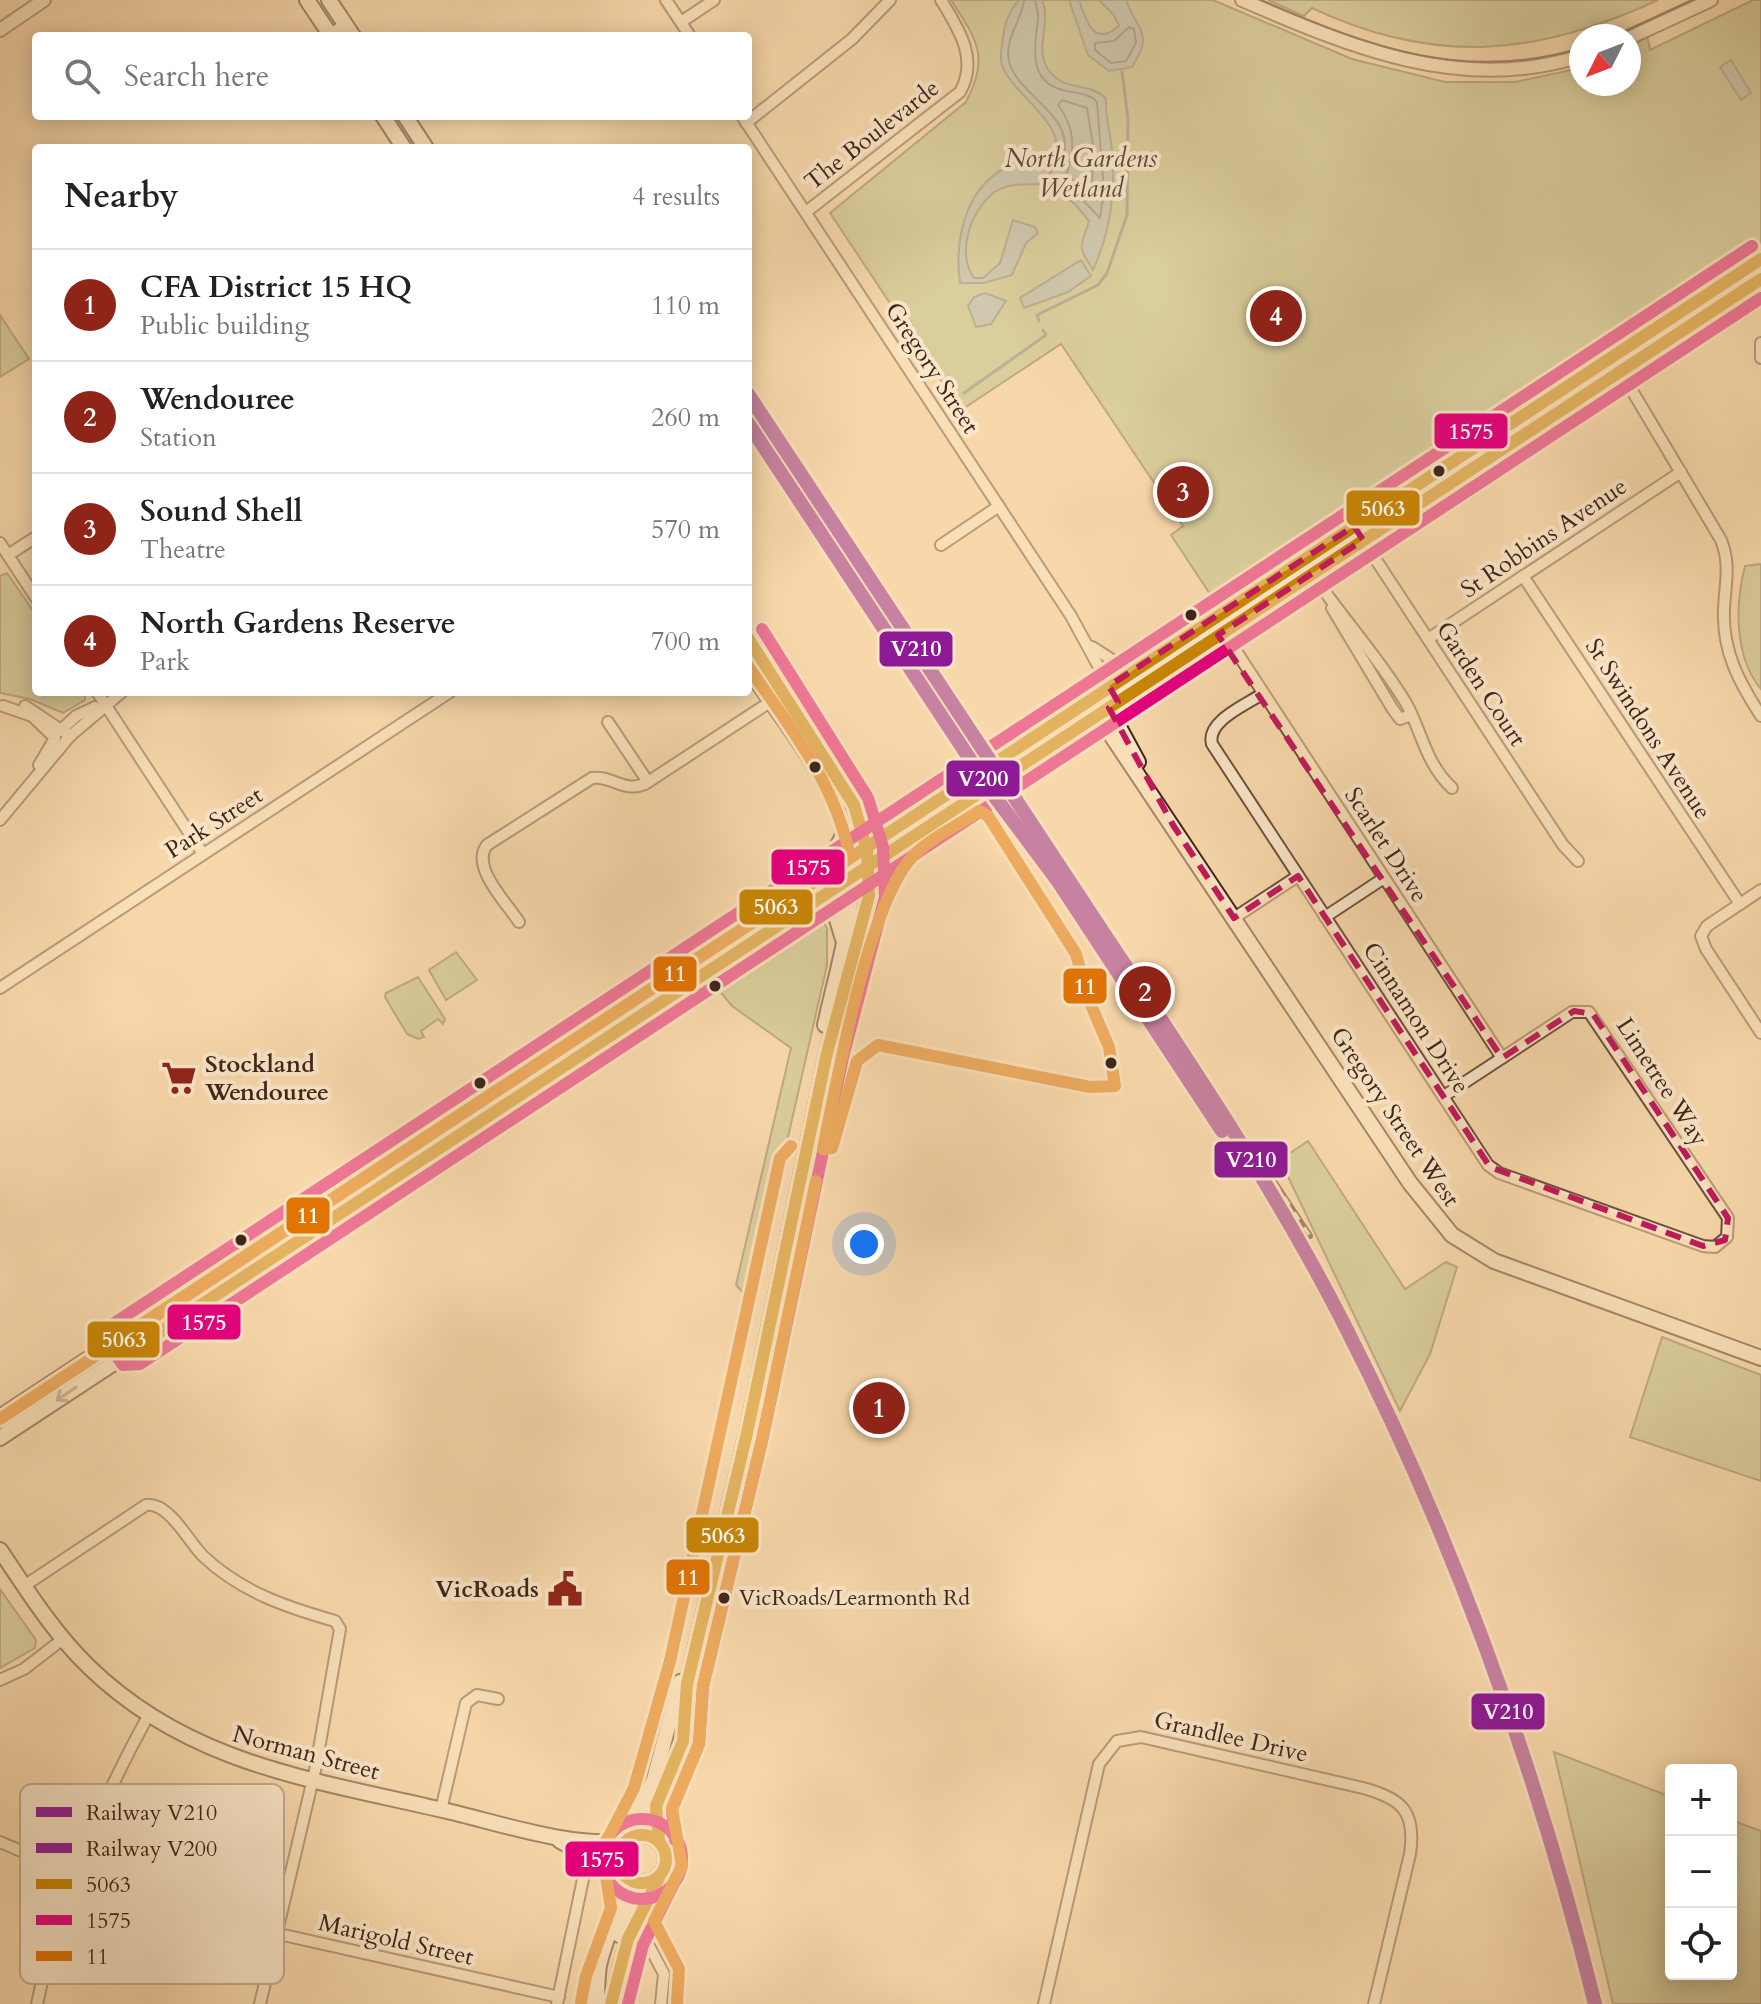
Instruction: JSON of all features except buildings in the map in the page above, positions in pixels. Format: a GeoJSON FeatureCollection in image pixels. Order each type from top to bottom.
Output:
{"type":"FeatureCollection","features":[{"type":"Feature","properties":{"kind":"main road"},"geometry":{"type":"LineString","coordinates":[[307,0],[328,32]]}},
{"type":"Feature","properties":{"kind":"main road"},"geometry":{"type":"LineString","coordinates":[[329,0],[350,31]]}},
{"type":"Feature","properties":{"kind":"main road"},"geometry":{"type":"LineString","coordinates":[[386,120],[401,144]]}},
{"type":"Feature","properties":{"kind":"main road"},"geometry":{"type":"LineString","coordinates":[[408,120],[423,144]]}},
{"type":"Feature","properties":{"kind":"main road"},"geometry":{"type":"LineString","coordinates":[[0,1438],[405,1171],[819,890],[850,861],[1099,693],[1761,259]]}},
{"type":"Feature","properties":{"kind":"main road"},"geometry":{"type":"LineString","coordinates":[[0,1417],[396,1157],[819,890],[851,877],[1761,279]]}},
{"type":"Feature","properties":{"kind":"main road"},"geometry":{"type":"LineString","coordinates":[[752,644],[854,805],[867,850],[869,896]]}},
{"type":"Feature","properties":{"kind":"main road"},"geometry":{"type":"LineString","coordinates":[[752,674],[816,772],[845,832],[850,861],[851,877],[843,940],[801,1162]]}},
{"type":"Feature","properties":{"kind":"main road"},"geometry":{"type":"LineString","coordinates":[[770,702],[784,693]]}},
{"type":"Feature","properties":{"kind":"main road","name":"Gregory Street West"},"geometry":{"type":"LineString","coordinates":[[1099,693],[1173,825],[1427,1206],[1452,1235],[1494,1261],[1761,1358]]}},
{"type":"Feature","properties":{"kind":"main road"},"geometry":{"type":"LineString","coordinates":[[854,805],[882,822],[908,823]]}},
{"type":"Feature","properties":{"kind":"main road"},"geometry":{"type":"LineString","coordinates":[[819,890],[845,832]]}},
{"type":"Feature","properties":{"kind":"main road"},"geometry":{"type":"LineString","coordinates":[[611,2004],[636,1921],[666,1858],[659,1841],[656,1806],[683,1741],[687,1684],[714,1582],[762,1343],[827,1053],[869,896],[901,844]]}},
{"type":"Feature","properties":{"kind":"main road"},"geometry":{"type":"LineString","coordinates":[[819,890],[835,913],[843,940]]}},
{"type":"Feature","properties":{"kind":"main road"},"geometry":{"type":"LineString","coordinates":[[396,1157],[405,1171]]}},
{"type":"Feature","properties":{"kind":"main road"},"geometry":{"type":"LineString","coordinates":[[122,1337],[131,1351]]}},
{"type":"Feature","properties":{"kind":"main road"},"geometry":{"type":"LineString","coordinates":[[598,1985],[625,1922],[624,1876],[618,1860],[654,1779],[686,1665],[762,1343]]}},
{"type":"Feature","properties":{"kind":"main road","name":"Norman Street"},"geometry":{"type":"LineString","coordinates":[[0,1550],[63,1639],[111,1687],[148,1716],[237,1760],[537,1832],[599,1843],[626,1840]]}},
{"type":"Feature","properties":{"kind":"main road","name":"Norman Street"},"geometry":{"type":"LineString","coordinates":[[537,1832],[624,1876]]}},
{"type":"Feature","properties":{"kind":"main road"},"geometry":{"type":"LineString","coordinates":[[626,1840],[643,1835],[659,1841]]}},
{"type":"Feature","properties":{"kind":"main road"},"geometry":{"type":"LineString","coordinates":[[593,1858],[610,1875],[617,1901],[612,1931],[598,1968],[597,2004]]}},
{"type":"Feature","properties":{"kind":"main road"},"geometry":{"type":"LineString","coordinates":[[624,1876],[641,1883],[659,1878]]}},
{"type":"Feature","properties":{"kind":"street"},"geometry":{"type":"LineString","coordinates":[[0,30],[44,0]]}},
{"type":"Feature","properties":{"kind":"street"},"geometry":{"type":"LineString","coordinates":[[666,0],[687,32]]}},
{"type":"Feature","properties":{"kind":"street"},"geometry":{"type":"LineString","coordinates":[[681,22],[714,0]]}},
{"type":"Feature","properties":{"kind":"street"},"geometry":{"type":"LineString","coordinates":[[752,112],[852,39],[890,0]]}},
{"type":"Feature","properties":{"kind":"street","name":"The Boulevarde"},"geometry":{"type":"LineString","coordinates":[[806,212],[920,127],[960,92],[967,77],[968,55],[941,0]]}},
{"type":"Feature","properties":{"kind":"street"},"geometry":{"type":"LineString","coordinates":[[1242,0],[1338,40],[1424,65],[1506,71],[1569,58]]}},
{"type":"Feature","properties":{"kind":"street"},"geometry":{"type":"LineString","coordinates":[[1641,32],[1711,0]]}},
{"type":"Feature","properties":{"kind":"street","name":"Gregory Street"},"geometry":{"type":"LineString","coordinates":[[747,120],[1088,643],[1104,657],[1131,672]]}},
{"type":"Feature","properties":{"kind":"street"},"geometry":{"type":"LineString","coordinates":[[1761,343],[1761,358]]}},
{"type":"Feature","properties":{"kind":"street"},"geometry":{"type":"LineString","coordinates":[[1612,357],[1725,549],[1729,570],[1724,610],[1727,646],[1739,680],[1761,716]]}},
{"type":"Feature","properties":{"kind":"street","name":"St Robbins Avenue"},"geometry":{"type":"LineString","coordinates":[[1428,639],[1681,472]]}},
{"type":"Feature","properties":{"kind":"street"},"geometry":{"type":"LineString","coordinates":[[941,545],[999,506]]}},
{"type":"Feature","properties":{"kind":"street","name":"Garden Court"},"geometry":{"type":"LineString","coordinates":[[1354,526],[1563,845],[1578,861]]}},
{"type":"Feature","properties":{"kind":"street"},"geometry":{"type":"LineString","coordinates":[[8,555],[32,540]]}},
{"type":"Feature","properties":{"kind":"street"},"geometry":{"type":"LineString","coordinates":[[0,543],[32,592]]}},
{"type":"Feature","properties":{"kind":"street"},"geometry":{"type":"LineString","coordinates":[[1311,572],[1366,670],[1400,719],[1408,716]]}},
{"type":"Feature","properties":{"kind":"street","name":"St Swindons Avenue"},"geometry":{"type":"LineString","coordinates":[[1523,576],[1740,904]]}},
{"type":"Feature","properties":{"kind":"street"},"geometry":{"type":"LineString","coordinates":[[1322,589],[1380,661],[1404,700],[1408,716],[1438,771],[1452,788]]}},
{"type":"Feature","properties":{"kind":"street","name":"Scarlet Drive"},"geometry":{"type":"LineString","coordinates":[[1223,631],[1502,1058]]}},
{"type":"Feature","properties":{"kind":"street"},"geometry":{"type":"LineString","coordinates":[[1208,641],[1227,646],[1236,654]]}},
{"type":"Feature","properties":{"kind":"street","name":"Gregory Street"},"geometry":{"type":"LineString","coordinates":[[1088,643],[1099,693]]}},
{"type":"Feature","properties":{"kind":"street"},"geometry":{"type":"LineString","coordinates":[[1366,670],[1380,661]]}},
{"type":"Feature","properties":{"kind":"street","name":"Cinnamon Drive"},"geometry":{"type":"LineString","coordinates":[[1262,694],[1216,725],[1211,742],[1486,1161],[1499,1173],[1703,1246],[1715,1247],[1725,1240]]}},
{"type":"Feature","properties":{"kind":"street"},"geometry":{"type":"LineString","coordinates":[[100,696],[203,854]]}},
{"type":"Feature","properties":{"kind":"street"},"geometry":{"type":"LineString","coordinates":[[0,820],[66,732],[116,696]]}},
{"type":"Feature","properties":{"kind":"street","name":"Park Street"},"geometry":{"type":"LineString","coordinates":[[0,988],[444,696]]}},
{"type":"Feature","properties":{"kind":"street"},"geometry":{"type":"LineString","coordinates":[[1392,708],[1404,700]]}},
{"type":"Feature","properties":{"kind":"street"},"geometry":{"type":"LineString","coordinates":[[519,922],[482,865],[486,847],[592,778],[603,778],[629,788],[648,782],[770,702]]}},
{"type":"Feature","properties":{"kind":"street"},"geometry":{"type":"LineString","coordinates":[[2,706],[28,707],[66,732]]}},
{"type":"Feature","properties":{"kind":"street"},"geometry":{"type":"LineString","coordinates":[[2,706],[32,716],[59,741]]}},
{"type":"Feature","properties":{"kind":"street"},"geometry":{"type":"LineString","coordinates":[[608,722],[648,782]]}},
{"type":"Feature","properties":{"kind":"street"},"geometry":{"type":"LineString","coordinates":[[1234,918],[1298,876]]}},
{"type":"Feature","properties":{"kind":"street"},"geometry":{"type":"LineString","coordinates":[[1325,917],[1384,878]]}},
{"type":"Feature","properties":{"kind":"street"},"geometry":{"type":"LineString","coordinates":[[1761,890],[1705,927],[1701,936],[1706,949],[1761,1033]]}},
{"type":"Feature","properties":{"kind":"street","name":"Limetree Way"},"geometry":{"type":"LineString","coordinates":[[1444,1096],[1574,1011],[1584,1010],[1593,1014],[1728,1218],[1730,1228],[1725,1240]]}},
{"type":"Feature","properties":{"kind":"street"},"geometry":{"type":"LineString","coordinates":[[24,1586],[146,1505],[163,1508],[188,1540],[221,1571],[261,1597],[335,1621],[340,1629],[312,1780],[284,1897]]}},
{"type":"Feature","properties":{"kind":"street"},"geometry":{"type":"LineString","coordinates":[[0,1680],[24,1669],[63,1639]]}},
{"type":"Feature","properties":{"kind":"street"},"geometry":{"type":"LineString","coordinates":[[441,1810],[466,1703],[477,1695],[498,1699]]}},
{"type":"Feature","properties":{"kind":"street"},"geometry":{"type":"LineString","coordinates":[[116,1784],[148,1716]]}},
{"type":"Feature","properties":{"kind":"street","name":"Grandlee Drive"},"geometry":{"type":"LineString","coordinates":[[1044,2004],[1099,1764],[1117,1741],[1141,1737],[1383,1793],[1402,1806],[1411,1821],[1413,1834],[1374,2004]]}},
{"type":"Feature","properties":{"kind":"street","name":"Marigold Street"},"geometry":{"type":"LineString","coordinates":[[0,1842],[20,1851]]}},
{"type":"Feature","properties":{"kind":"street"},"geometry":{"type":"LineString","coordinates":[[558,2000],[593,1858]]}},
{"type":"Feature","properties":{"kind":"street"},"geometry":{"type":"LineString","coordinates":[[636,1921],[664,1974],[661,2004]]}},
{"type":"Feature","properties":{"kind":"street","name":"Marigold Street"},"geometry":{"type":"LineString","coordinates":[[284,1936],[558,2000]]}},
{"type":"Feature","properties":{"kind":"street"},"geometry":{"type":"LineString","coordinates":[[37,2004],[41,1984]]}},
{"type":"Feature","properties":{"kind":"street"},"geometry":{"type":"LineString","coordinates":[[260,2004],[264,1984]]}},
{"type":"Feature","properties":{"kind":"highlighted area"},"geometry":{"type":"Polygon","coordinates":[[[1354,526],[1363,540],[1218,635],[1502,1058],[1574,1011],[1593,1014],[1728,1218],[1725,1240],[1703,1246],[1490,1167],[1298,876],[1234,918],[1173,825],[1109,708],[1118,702],[1109,686],[1354,526]]]}},
{"type":"Feature","properties":{"kind":"green space"},"geometry":{"type":"Polygon","coordinates":[[[951,0],[1213,0],[1352,59],[1445,82],[1515,82],[1569,71],[1569,96],[1641,96],[1641,39],[1647,36],[1650,50],[1753,0],[1761,0],[1761,245],[1216,603],[1171,535],[1183,526],[1061,344],[961,410],[830,213],[966,102],[979,60],[968,26],[951,0]]]}},
{"type":"Feature","properties":{"kind":"green space"},"geometry":{"type":"Polygon","coordinates":[[[1268,0],[1658,0],[1598,24],[1569,24],[1569,33],[1486,47],[1444,46],[1401,39],[1357,27],[1312,8],[1304,16],[1268,0]]]}},
{"type":"Feature","properties":{"kind":"green space"},"geometry":{"type":"Polygon","coordinates":[[[0,315],[29,359],[0,377],[0,315]]]}},
{"type":"Feature","properties":{"kind":"green space"},"geometry":{"type":"Polygon","coordinates":[[[1761,564],[1761,689],[1752,676],[1741,646],[1739,597],[1745,566],[1761,564]]]}},
{"type":"Feature","properties":{"kind":"green space"},"geometry":{"type":"Polygon","coordinates":[[[7,573],[32,609],[32,696],[85,696],[85,700],[63,713],[30,699],[0,693],[0,576],[7,573]]]}},
{"type":"Feature","properties":{"kind":"green space"},"geometry":{"type":"Polygon","coordinates":[[[821,919],[827,928],[827,965],[755,1283],[745,1295],[736,1285],[791,1048],[732,1006],[718,989],[821,919]]]}},
{"type":"Feature","properties":{"kind":"green space"},"geometry":{"type":"Polygon","coordinates":[[[456,952],[477,980],[446,1000],[429,970],[456,952]]]}},
{"type":"Feature","properties":{"kind":"green space"},"geometry":{"type":"Polygon","coordinates":[[[418,977],[445,1019],[443,1024],[438,1019],[421,1031],[424,1037],[418,1039],[407,1034],[385,997],[386,993],[418,977]]]}},
{"type":"Feature","properties":{"kind":"green space"},"geometry":{"type":"Polygon","coordinates":[[[1308,1141],[1405,1289],[1446,1262],[1457,1267],[1430,1354],[1400,1411],[1280,1160],[1308,1141]]]}},
{"type":"Feature","properties":{"kind":"green space"},"geometry":{"type":"Polygon","coordinates":[[[1662,1337],[1761,1375],[1761,1481],[1630,1437],[1662,1337]]]}},
{"type":"Feature","properties":{"kind":"green space"},"geometry":{"type":"Polygon","coordinates":[[[0,1589],[36,1640],[35,1648],[0,1668],[0,1589]]]}},
{"type":"Feature","properties":{"kind":"green space"},"geometry":{"type":"Polygon","coordinates":[[[1554,1752],[1665,1795],[1665,1980],[1737,1980],[1737,1822],[1761,1831],[1761,2004],[1613,2004],[1554,1752]]]}},
{"type":"Feature","properties":{"kind":"water","name":"North Gardens Wetland"},"geometry":{"type":"Polygon","coordinates":[[[1019,0],[1042,0],[1045,20],[1042,50],[1047,68],[1061,81],[1094,91],[1106,99],[1113,158],[1108,223],[1093,270],[1082,246],[1089,221],[1076,205],[1048,184],[1004,187],[989,197],[969,230],[966,256],[974,278],[983,278],[1000,263],[1013,220],[1035,227],[1038,233],[1026,243],[1012,275],[984,283],[960,283],[959,248],[974,197],[998,172],[1020,163],[1052,162],[1056,149],[1049,125],[1010,80],[1001,62],[1006,23],[1019,0]]]}},
{"type":"Feature","properties":{"kind":"water"},"geometry":{"type":"Polygon","coordinates":[[[1069,0],[1079,0],[1092,29],[1103,34],[1119,26],[1114,15],[1099,0],[1126,0],[1143,39],[1139,56],[1132,67],[1109,71],[1088,55],[1069,0]]]}},
{"type":"Feature","properties":{"kind":"water"},"geometry":{"type":"Polygon","coordinates":[[[1731,60],[1751,93],[1741,100],[1720,67],[1731,60]]]}},
{"type":"Feature","properties":{"kind":"water"},"geometry":{"type":"Polygon","coordinates":[[[1081,260],[1091,276],[1068,292],[1024,308],[1020,298],[1081,260]]]}},
{"type":"Feature","properties":{"kind":"water"},"geometry":{"type":"Polygon","coordinates":[[[985,293],[1006,301],[991,324],[976,327],[968,306],[974,297],[985,293]]]}},
{"type":"Feature","properties":{"kind":"waterway"},"geometry":{"type":"LineString","coordinates":[[1039,321],[1037,315],[1098,285],[1107,273],[1127,215],[1128,119],[1122,72]]}},
{"type":"Feature","properties":{"kind":"waterway"},"geometry":{"type":"LineString","coordinates":[[964,393],[1046,335],[1043,330]]}},
{"type":"Feature","properties":{"kind":"tram line"},"geometry":{"type":"LineString","coordinates":[[1261,0],[1340,32],[1418,55],[1457,61],[1497,62],[1569,51]]}},
{"type":"Feature","properties":{"kind":"tram line"},"geometry":{"type":"LineString","coordinates":[[1640,24],[1692,0]]}},
{"type":"Feature","properties":{"kind":"railway"},"geometry":{"type":"LineString","coordinates":[[1235,1122],[1310,1236]]}},
{"type":"Feature","properties":{"kind":"rail line","name":"V210"},"geometry":{"type":"LineString","coordinates":[[752,400],[1222,1113],[1285,1217],[1344,1324],[1422,1488],[1489,1656],[1546,1828],[1595,2004]]}},
{"type":"Feature","properties":{"kind":"rail line","name":"V200"},"geometry":{"type":"LineString","coordinates":[[752,429],[995,797],[1057,880],[1222,1131]]}},
{"type":"Feature","properties":{"kind":"transit line","name":"1575"},"geometry":{"type":"LineString","coordinates":[[1752,246],[113,1324],[106,1334],[108,1344],[123,1365],[140,1364],[1761,298]]}},
{"type":"Feature","properties":{"kind":"transit line","name":"5063"},"geometry":{"type":"LineString","coordinates":[[1761,259],[122,1337],[131,1351],[1761,279]]}},
{"type":"Feature","properties":{"kind":"transit line","name":"1575"},"geometry":{"type":"LineString","coordinates":[[675,1840],[672,1809],[699,1744],[703,1686],[763,1436],[843,1057],[885,897],[883,847],[868,798],[762,629]]}},
{"type":"Feature","properties":{"kind":"transit line","name":"5063"},"geometry":{"type":"LineString","coordinates":[[659,1841],[656,1806],[683,1741],[687,1684],[747,1433],[827,1053],[869,896],[867,850],[854,805],[752,644]]}},
{"type":"Feature","properties":{"kind":"transit line","name":"11"},"geometry":{"type":"LineString","coordinates":[[0,1419],[850,858],[844,831],[823,781],[752,672]]}},
{"type":"Feature","properties":{"kind":"transit line","name":"11"},"geometry":{"type":"LineString","coordinates":[[979,811],[988,816],[1076,954],[1088,998],[1109,1047],[1115,1086],[1090,1087],[878,1045],[857,1061],[832,1148],[823,1149],[868,951],[897,879],[920,849],[979,811]]}},
{"type":"Feature","properties":{"kind":"transit line","name":"11"},"geometry":{"type":"LineString","coordinates":[[581,2002],[586,1976],[611,1908],[602,1850],[634,1788],[670,1661],[780,1158],[791,1146]]}},
{"type":"Feature","properties":{"kind":"transit line","name":"11"},"geometry":{"type":"LineString","coordinates":[[677,2004],[679,1969],[654,1921],[682,1866],[672,1809],[699,1744],[703,1686],[763,1436],[816,1181]]}},
{"type":"Feature","properties":{"kind":"transit line","name":"1575"},"geometry":{"type":"LineString","coordinates":[[642,1819],[657,1822],[670,1831],[679,1844],[682,1859],[679,1874],[670,1887],[657,1896],[642,1899],[627,1896],[614,1887],[605,1874],[602,1859],[605,1844],[614,1831],[627,1822],[642,1819]]}},
{"type":"Feature","properties":{"kind":"transit line","name":"5063"},"geometry":{"type":"LineString","coordinates":[[642,1835],[659,1842],[666,1859],[659,1876],[642,1883],[625,1876],[618,1859],[625,1842],[642,1835]]}},
{"type":"Feature","properties":{"kind":"transit line","name":"5063"},"geometry":{"type":"LineString","coordinates":[[611,2004],[628,1939],[659,1878]]}},
{"type":"Feature","properties":{"kind":"transit line","name":"1575"},"geometry":{"type":"LineString","coordinates":[[628,2004],[643,1945],[673,1885]]}},
{"type":"Feature","properties":{"kind":"place","name":"North Gardens Reserve"},"geometry":{"type":"Point","coordinates":[1276,316]}},
{"type":"Feature","properties":{"kind":"place","name":"Sound Shell"},"geometry":{"type":"Point","coordinates":[1183,492]}},
{"type":"Feature","properties":{"kind":"place","name":"Wendouree"},"geometry":{"type":"Point","coordinates":[1145,992]}},
{"type":"Feature","properties":{"kind":"place","name":"Stockland Wendouree"},"geometry":{"type":"Point","coordinates":[179,1078]}},
{"type":"Feature","properties":{"kind":"place","name":"CFA District 15 HQ"},"geometry":{"type":"Point","coordinates":[879,1408]}},
{"type":"Feature","properties":{"kind":"place","name":"VicRoads"},"geometry":{"type":"Point","coordinates":[565,1589]}},
{"type":"Feature","properties":{"kind":"place","name":"VicRoads/Learmonth Rd"},"geometry":{"type":"Point","coordinates":[724,1598]}}]}
